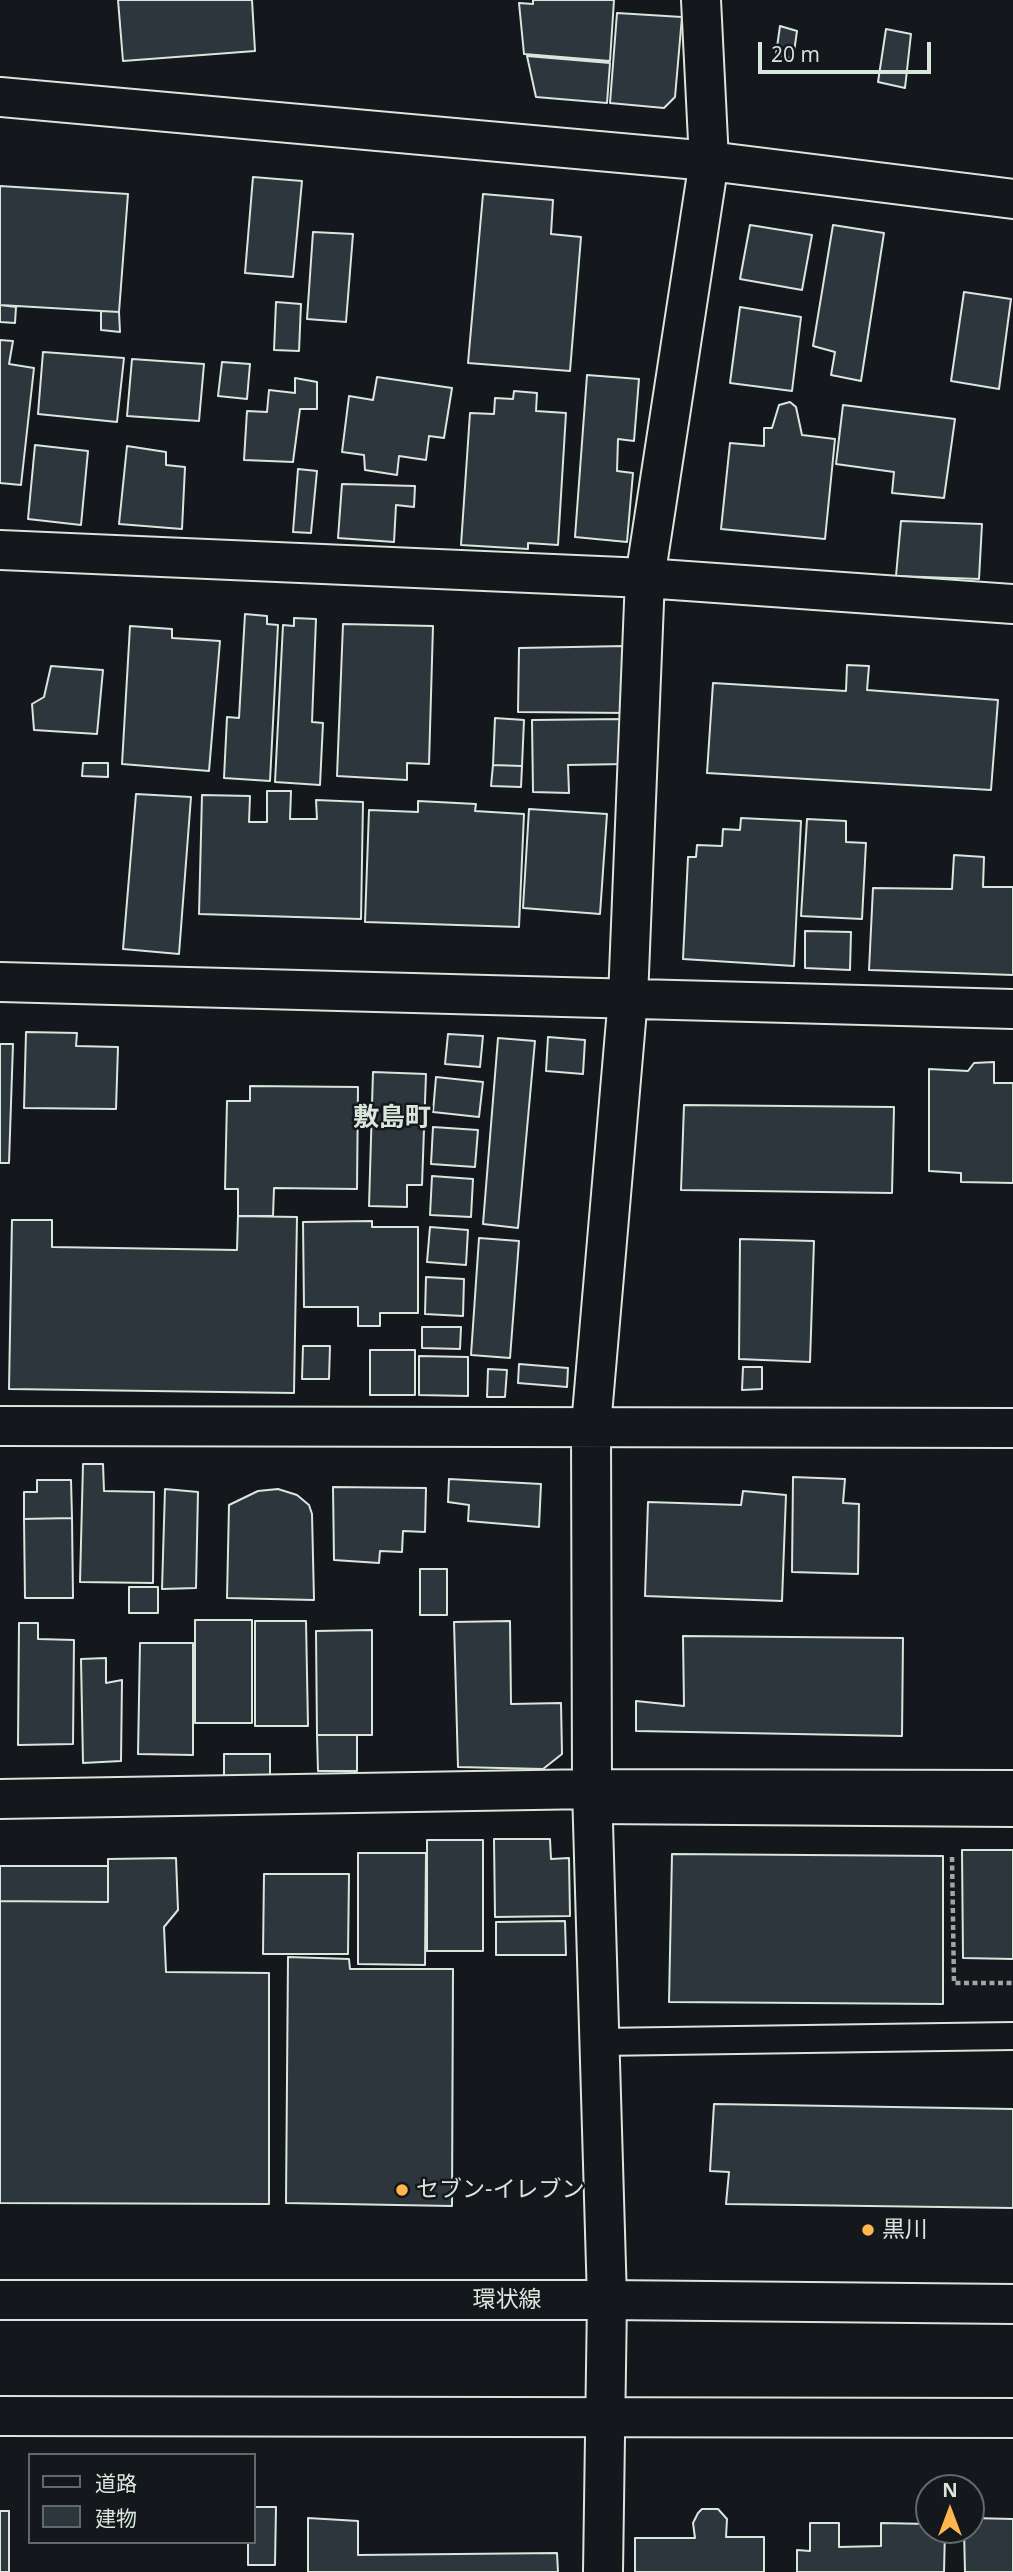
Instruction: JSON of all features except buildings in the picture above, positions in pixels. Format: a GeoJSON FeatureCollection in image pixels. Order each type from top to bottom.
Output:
{"type":"FeatureCollection","features":[{"type":"Feature","properties":{"kind":"street"},"geometry":{"type":"LineString","coordinates":[[603,2572],[607,2300],[592,1800],[591,1426],[628,998],[645,578],[709,161],[701,0]]}},
{"type":"Feature","properties":{"kind":"street"},"geometry":{"type":"LineString","coordinates":[[0,97],[709,161],[1013,199]]}},
{"type":"Feature","properties":{"kind":"street"},"geometry":{"type":"LineString","coordinates":[[0,550],[645,578],[1013,604]]}},
{"type":"Feature","properties":{"kind":"street"},"geometry":{"type":"LineString","coordinates":[[0,982],[1013,1009]]}},
{"type":"Feature","properties":{"kind":"street"},"geometry":{"type":"LineString","coordinates":[[0,1426],[1013,1428]]}},
{"type":"Feature","properties":{"kind":"street"},"geometry":{"type":"LineString","coordinates":[[0,1799],[592,1800],[1013,1790]]}},
{"type":"Feature","properties":{"kind":"street","name":"環状線"},"geometry":{"type":"LineString","coordinates":[[0,2301],[607,2300],[1013,2304]]}},
{"type":"Feature","properties":{"kind":"street"},"geometry":{"type":"LineString","coordinates":[[0,2416],[1013,2418]]}},
{"type":"Feature","properties":{"kind":"lane"},"geometry":{"type":"LineString","coordinates":[[592,1800],[1013,1813]]}},
{"type":"Feature","properties":{"kind":"lane"},"geometry":{"type":"LineString","coordinates":[[599,2042],[1013,2036]]}},
{"type":"Feature","properties":{"kind":"path"},"geometry":{"type":"LineString","coordinates":[[951,1813],[954,1983],[1013,1983]]}},
{"type":"Feature","properties":{"kind":"place","name":"セブン-イレブン"},"geometry":{"type":"Point","coordinates":[402,2190]}},
{"type":"Feature","properties":{"kind":"place","name":"黒川"},"geometry":{"type":"Point","coordinates":[868,2230]}},
{"type":"Feature","properties":{"kind":"district","name":"敷島町"},"geometry":{"type":"Point","coordinates":[392,1119]}}]}
